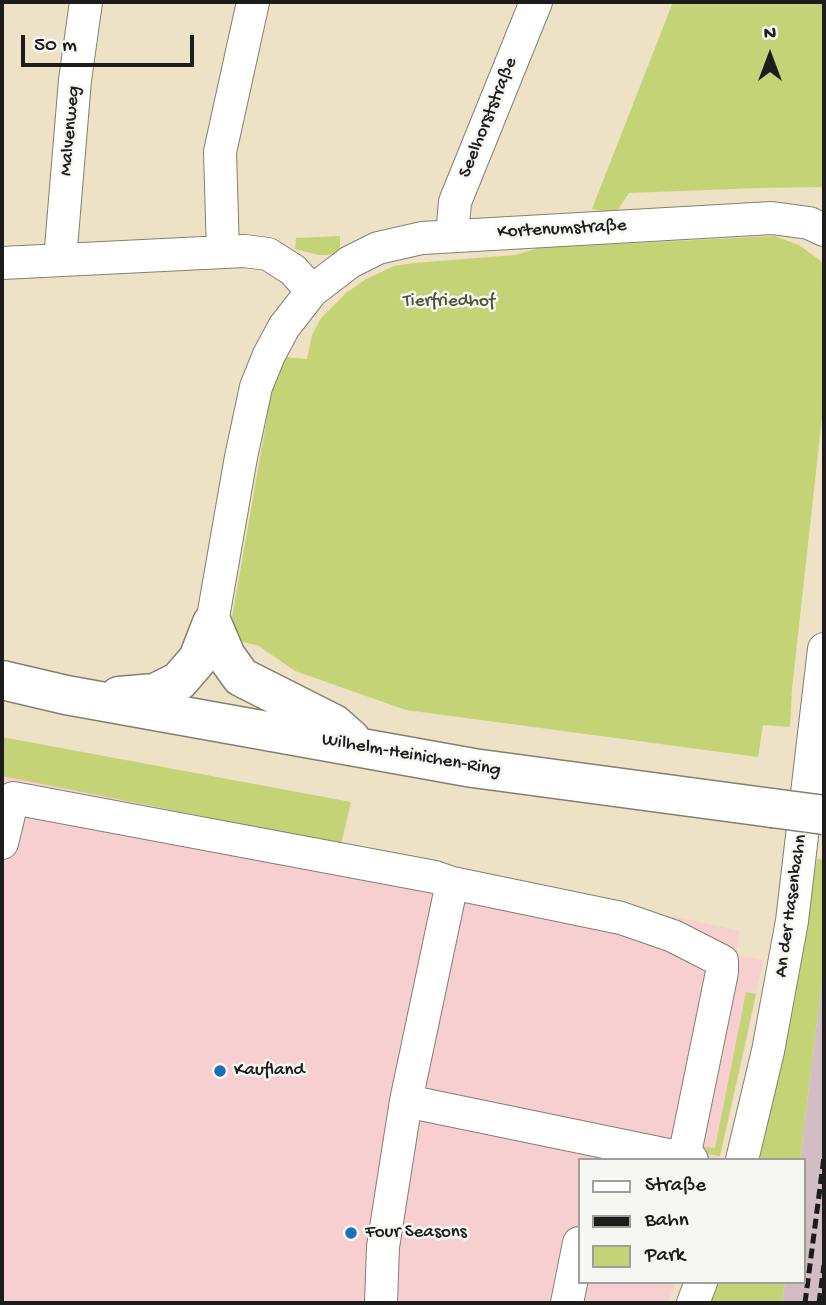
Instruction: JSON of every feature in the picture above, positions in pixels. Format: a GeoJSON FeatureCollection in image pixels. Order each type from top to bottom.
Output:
{"type":"FeatureCollection","features":[{"type":"Feature","properties":{"kind":"main road"},"geometry":{"type":"LineString","coordinates":[[2,705],[16,708],[80,697],[155,693],[179,681],[198,659],[212,622]]}},
{"type":"Feature","properties":{"kind":"main road"},"geometry":{"type":"LineString","coordinates":[[212,622],[226,656],[241,677],[334,724],[364,749]]}},
{"type":"Feature","properties":{"kind":"main road","name":"Wilhelm-Heinichen-Ring"},"geometry":{"type":"LineString","coordinates":[[2,680],[80,697],[473,768],[824,815]]}},
{"type":"Feature","properties":{"kind":"street","name":"Malvenweg"},"geometry":{"type":"LineString","coordinates":[[60,260],[75,80],[86,2]]}},
{"type":"Feature","properties":{"kind":"street"},"geometry":{"type":"LineString","coordinates":[[223,252],[220,152],[253,2]]}},
{"type":"Feature","properties":{"kind":"street","name":"Seelhorststraße"},"geometry":{"type":"LineString","coordinates":[[452,236],[455,202],[536,2]]}},
{"type":"Feature","properties":{"kind":"street","name":"Kortenumstraße"},"geometry":{"type":"LineString","coordinates":[[212,622],[256,387],[284,327],[312,291],[350,262],[378,248],[422,238],[772,218],[809,223],[824,230]]}},
{"type":"Feature","properties":{"kind":"street"},"geometry":{"type":"LineString","coordinates":[[2,263],[244,251],[268,254],[293,270],[312,291]]}},
{"type":"Feature","properties":{"kind":"street","name":"An der Hasenbahn"},"geometry":{"type":"LineString","coordinates":[[742,1158],[768,1051],[792,921],[824,649]]}},
{"type":"Feature","properties":{"kind":"street"},"geometry":{"type":"LineString","coordinates":[[2,843],[13,798],[435,877],[452,883],[621,918],[673,936],[722,961],[688,1158]]}},
{"type":"Feature","properties":{"kind":"street"},"geometry":{"type":"LineString","coordinates":[[381,1303],[383,1247],[406,1101],[452,883]]}},
{"type":"Feature","properties":{"kind":"street"},"geometry":{"type":"LineString","coordinates":[[406,1101],[598,1151],[677,1158]]}},
{"type":"Feature","properties":{"kind":"street"},"geometry":{"type":"LineString","coordinates":[[567,1303],[578,1249]]}},
{"type":"Feature","properties":{"kind":"street"},"geometry":{"type":"LineString","coordinates":[[693,1303],[700,1284]]}},
{"type":"Feature","properties":{"kind":"shaded area"},"geometry":{"type":"Polygon","coordinates":[[[2,776],[341,844],[740,931],[736,955],[763,960],[719,1158],[578,1158],[578,1284],[675,1284],[668,1303],[2,1303],[2,776]]]}},
{"type":"Feature","properties":{"kind":"shaded area"},"geometry":{"type":"Polygon","coordinates":[[[824,963],[824,1303],[782,1303],[785,1284],[805,1284],[805,1158],[800,1158],[824,963]]]}},
{"type":"Feature","properties":{"kind":"green space"},"geometry":{"type":"Polygon","coordinates":[[[673,2],[824,2],[824,187],[629,193],[616,213],[592,209],[673,2]]]}},
{"type":"Feature","properties":{"kind":"green space"},"geometry":{"type":"Polygon","coordinates":[[[340,236],[340,252],[319,255],[295,249],[296,238],[340,236]]]}},
{"type":"Feature","properties":{"kind":"green space","name":"Tierfriedhof"},"geometry":{"type":"Polygon","coordinates":[[[774,236],[799,245],[821,261],[824,269],[824,399],[790,727],[763,725],[758,757],[406,710],[295,671],[259,646],[236,640],[230,629],[276,366],[284,357],[307,359],[312,335],[321,318],[346,293],[366,279],[394,266],[414,263],[515,255],[538,248],[774,236]]]}},
{"type":"Feature","properties":{"kind":"green space"},"geometry":{"type":"Polygon","coordinates":[[[2,737],[351,802],[341,844],[2,776],[2,737]]]}},
{"type":"Feature","properties":{"kind":"green space"},"geometry":{"type":"Polygon","coordinates":[[[817,859],[824,859],[824,963],[800,1158],[757,1158],[783,1054],[817,859]]]}},
{"type":"Feature","properties":{"kind":"green space"},"geometry":{"type":"Polygon","coordinates":[[[746,992],[756,994],[720,1156],[703,1153],[698,1146],[715,1148],[746,992]]]}},
{"type":"Feature","properties":{"kind":"green space"},"geometry":{"type":"Polygon","coordinates":[[[714,1284],[785,1284],[782,1303],[708,1303],[714,1284]]]}},
{"type":"Feature","properties":{"kind":"railway"},"geometry":{"type":"LineString","coordinates":[[805,1303],[824,1157]]}},
{"type":"Feature","properties":{"kind":"railway"},"geometry":{"type":"LineString","coordinates":[[819,1303],[824,1265]]}},
{"type":"Feature","properties":{"kind":"place","name":"Kaufland"},"geometry":{"type":"Point","coordinates":[220,1071]}},
{"type":"Feature","properties":{"kind":"place","name":"Four Seasons"},"geometry":{"type":"Point","coordinates":[351,1233]}}]}
